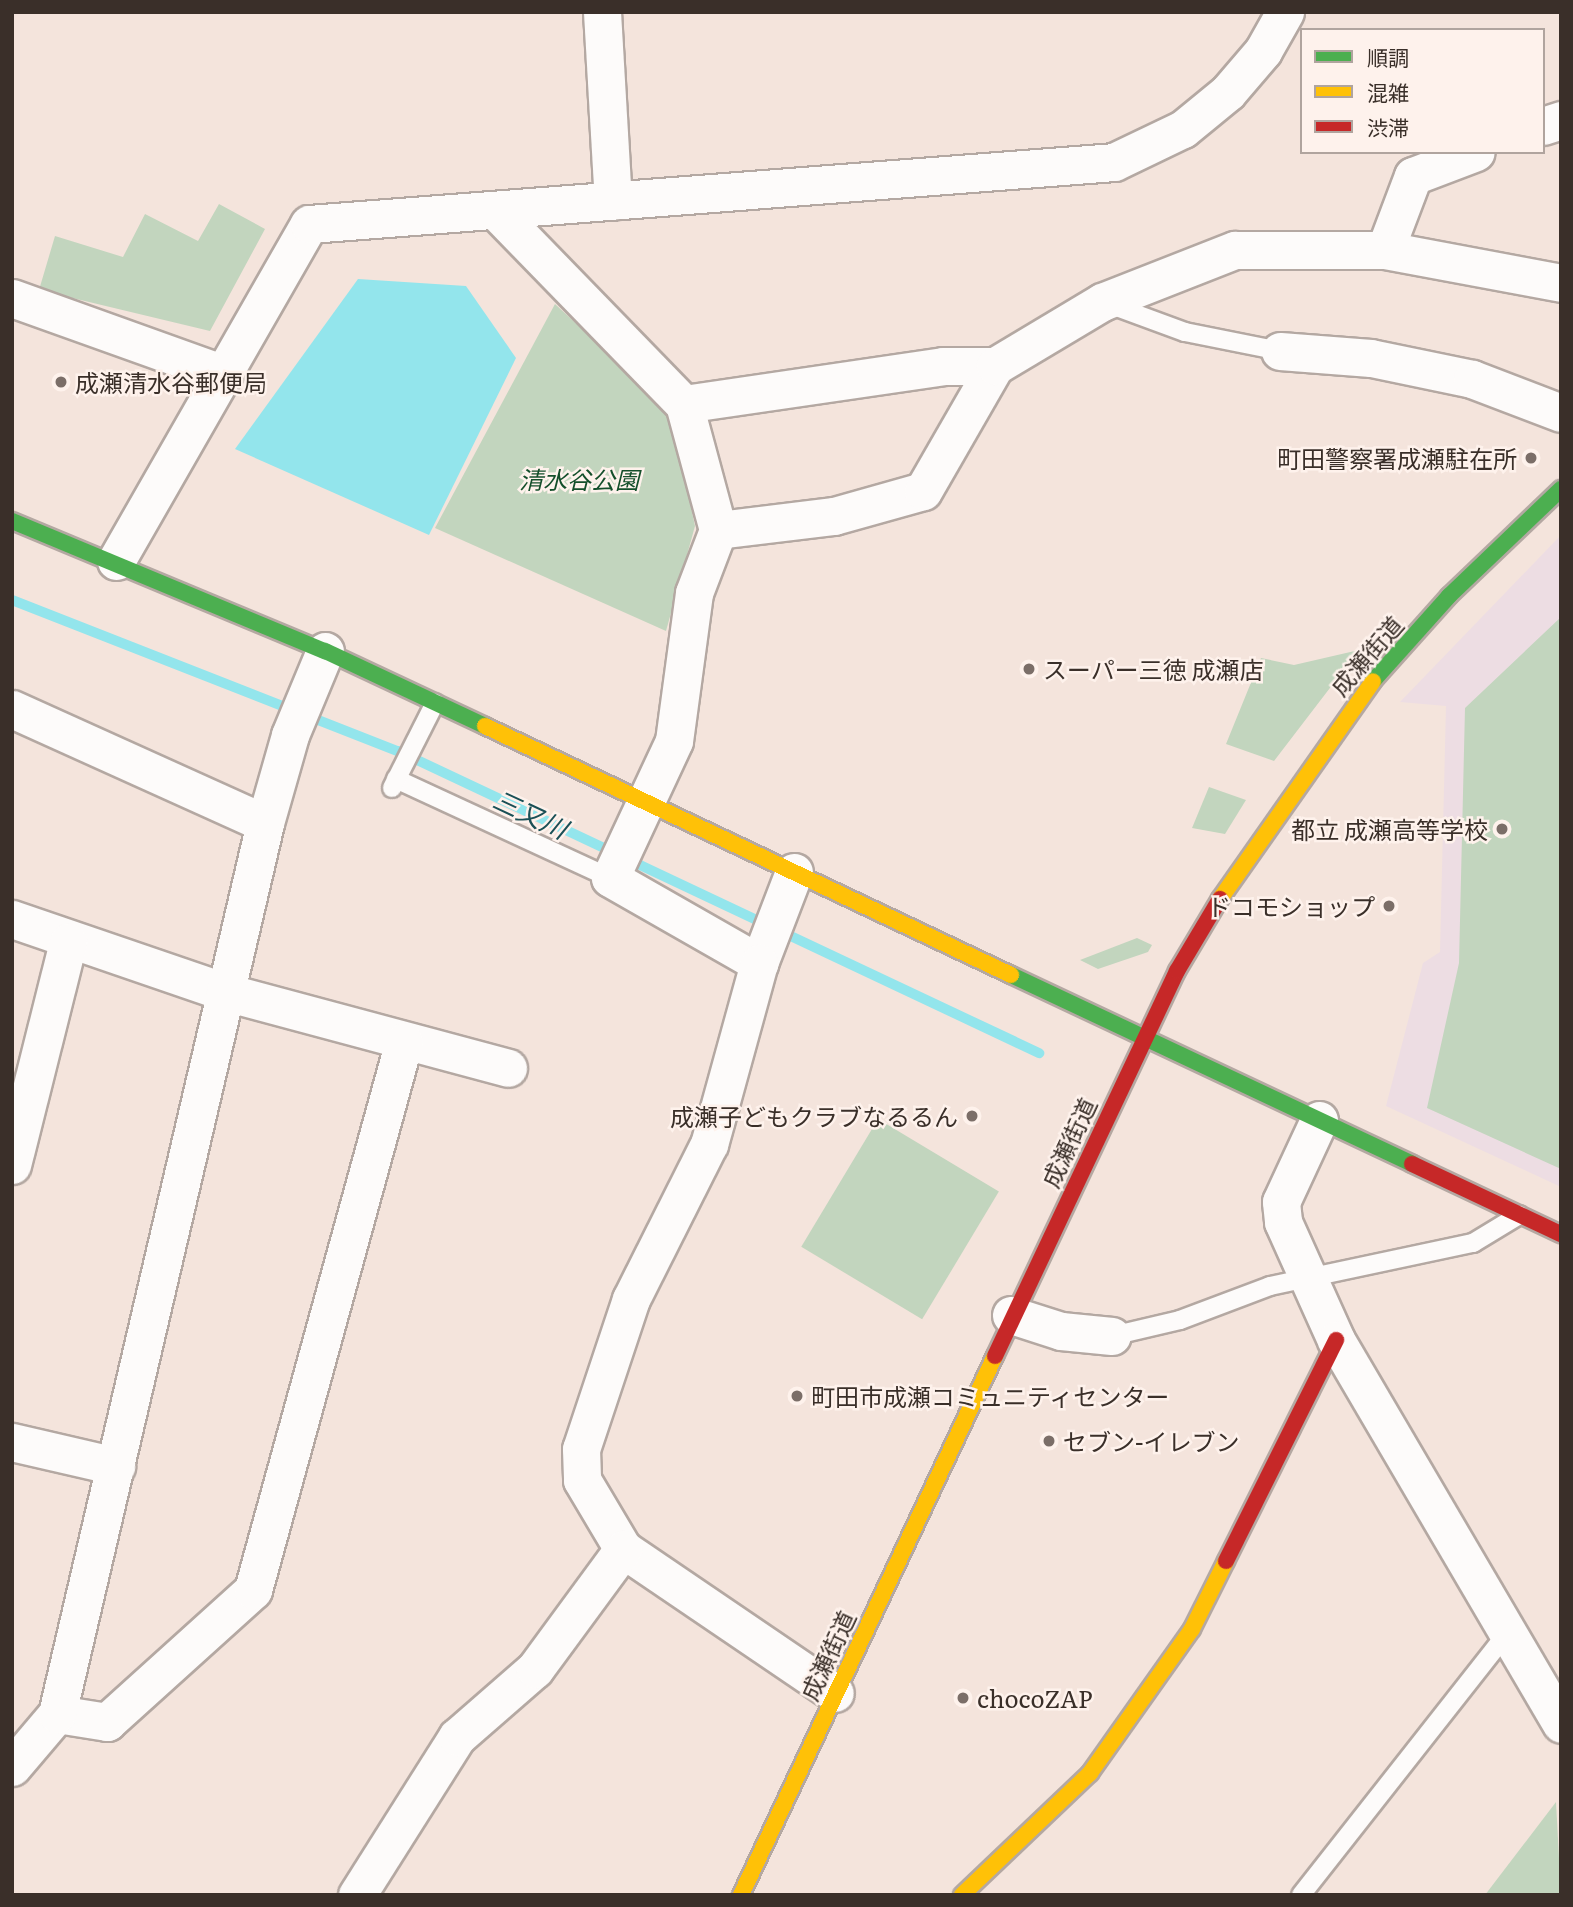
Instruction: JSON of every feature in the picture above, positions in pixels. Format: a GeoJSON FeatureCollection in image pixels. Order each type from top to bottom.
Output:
{"type":"FeatureCollection","features":[{"type":"Feature","properties":{"kind":"street"},"geometry":{"type":"LineString","coordinates":[[602,12],[612,201]]}},
{"type":"Feature","properties":{"kind":"street"},"geometry":{"type":"LineString","coordinates":[[116,561],[309,224],[1114,162],[1183,129],[1228,92],[1264,51],[1285,12]]}},
{"type":"Feature","properties":{"kind":"street"},"geometry":{"type":"LineString","coordinates":[[1385,250],[1413,177],[1471,154]]}},
{"type":"Feature","properties":{"kind":"street"},"geometry":{"type":"LineString","coordinates":[[496,211],[684,404],[719,530],[694,593],[674,741],[616,864],[762,956]]}},
{"type":"Feature","properties":{"kind":"street"},"geometry":{"type":"LineString","coordinates":[[719,530],[834,516],[923,491],[995,366],[1102,302],[1235,250],[1385,250],[1561,283]]}},
{"type":"Feature","properties":{"kind":"street"},"geometry":{"type":"LineString","coordinates":[[12,298],[224,374]]}},
{"type":"Feature","properties":{"kind":"street"},"geometry":{"type":"LineString","coordinates":[[1280,351],[1371,358],[1472,379],[1561,413]]}},
{"type":"Feature","properties":{"kind":"street"},"geometry":{"type":"LineString","coordinates":[[684,404],[943,366],[995,366]]}},
{"type":"Feature","properties":{"kind":"street","name":"成瀬街道"},"geometry":{"type":"LineString","coordinates":[[741,1895],[1143,1036],[1232,878],[1349,708],[1449,596],[1561,489]]}},
{"type":"Feature","properties":{"kind":"street"},"geometry":{"type":"LineString","coordinates":[[12,521],[116,561],[325,651],[1561,1234]]}},
{"type":"Feature","properties":{"kind":"street"},"geometry":{"type":"LineString","coordinates":[[12,1767],[58,1714],[265,823],[290,735],[325,651]]}},
{"type":"Feature","properties":{"kind":"street"},"geometry":{"type":"LineString","coordinates":[[12,709],[265,823]]}},
{"type":"Feature","properties":{"kind":"street"},"geometry":{"type":"LineString","coordinates":[[794,873],[762,956],[709,1144],[631,1299],[581,1449],[590,1502],[623,1549],[835,1693]]}},
{"type":"Feature","properties":{"kind":"street"},"geometry":{"type":"LineString","coordinates":[[12,919],[68,942],[225,992],[508,1068]]}},
{"type":"Feature","properties":{"kind":"street"},"geometry":{"type":"LineString","coordinates":[[12,1165],[68,942]]}},
{"type":"Feature","properties":{"kind":"street"},"geometry":{"type":"LineString","coordinates":[[58,1714],[107,1722],[253,1590],[404,1041]]}},
{"type":"Feature","properties":{"kind":"street"},"geometry":{"type":"LineString","coordinates":[[1319,1120],[1281,1202],[1306,1278],[1336,1340],[1509,1630],[1561,1724]]}},
{"type":"Feature","properties":{"kind":"street"},"geometry":{"type":"LineString","coordinates":[[1011,1315],[1061,1331],[1112,1336]]}},
{"type":"Feature","properties":{"kind":"street"},"geometry":{"type":"LineString","coordinates":[[962,1895],[1090,1773],[1144,1702],[1192,1629],[1336,1340]]}},
{"type":"Feature","properties":{"kind":"street"},"geometry":{"type":"LineString","coordinates":[[12,1442],[116,1466]]}},
{"type":"Feature","properties":{"kind":"street"},"geometry":{"type":"LineString","coordinates":[[357,1895],[457,1737],[535,1669],[623,1549]]}},
{"type":"Feature","properties":{"kind":"lane"},"geometry":{"type":"LineString","coordinates":[[1102,302],[1185,332],[1280,351]]}},
{"type":"Feature","properties":{"kind":"lane"},"geometry":{"type":"LineString","coordinates":[[435,703],[396,780],[616,864]]}},
{"type":"Feature","properties":{"kind":"lane"},"geometry":{"type":"LineString","coordinates":[[1112,1336],[1180,1320],[1306,1278],[1473,1243],[1519,1214]]}},
{"type":"Feature","properties":{"kind":"lane"},"geometry":{"type":"LineString","coordinates":[[1301,1895],[1509,1630]]}},
{"type":"Feature","properties":{"kind":"shaded area","name":"都立 成瀬高等学校"},"geometry":{"type":"Polygon","coordinates":[[[1561,535],[1561,1187],[1386,1106],[1423,963],[1440,952],[1446,706],[1400,702],[1561,535]]]}},
{"type":"Feature","properties":{"kind":"green space"},"geometry":{"type":"Polygon","coordinates":[[[219,204],[265,229],[210,331],[39,290],[55,236],[123,257],[145,214],[198,241],[219,204]]]}},
{"type":"Feature","properties":{"kind":"green space","name":"清水谷公園"},"geometry":{"type":"Polygon","coordinates":[[[555,304],[670,410],[695,526],[666,631],[435,528],[555,304]]]}},
{"type":"Feature","properties":{"kind":"green space","name":"都立 成瀬高等学校"},"geometry":{"type":"Polygon","coordinates":[[[1561,617],[1561,1169],[1427,1108],[1459,963],[1465,708],[1561,617]]]}},
{"type":"Feature","properties":{"kind":"green space"},"geometry":{"type":"Polygon","coordinates":[[[1359,650],[1274,761],[1226,744],[1261,658],[1294,665],[1359,650]]]}},
{"type":"Feature","properties":{"kind":"green space"},"geometry":{"type":"Polygon","coordinates":[[[1209,787],[1246,800],[1225,834],[1192,828],[1209,787]]]}},
{"type":"Feature","properties":{"kind":"green space"},"geometry":{"type":"Polygon","coordinates":[[[1137,938],[1152,945],[1148,952],[1098,969],[1080,960],[1137,938]]]}},
{"type":"Feature","properties":{"kind":"green space"},"geometry":{"type":"Polygon","coordinates":[[[878,1119],[999,1192],[922,1319],[801,1247],[878,1119]]]}},
{"type":"Feature","properties":{"kind":"green space"},"geometry":{"type":"Polygon","coordinates":[[[1556,1802],[1561,1895],[1485,1895],[1556,1802]]]}},
{"type":"Feature","properties":{"kind":"water"},"geometry":{"type":"Polygon","coordinates":[[[358,279],[466,286],[516,358],[429,535],[235,449],[358,279]]]}},
{"type":"Feature","properties":{"kind":"waterway","name":"三又川"},"geometry":{"type":"LineString","coordinates":[[12,600],[398,751],[1039,1053]]}},
{"type":"Feature","properties":{"kind":"traffic: fast"},"geometry":{"type":"LineString","coordinates":[[1373,681],[1449,596],[1561,489]]}},
{"type":"Feature","properties":{"kind":"traffic: fast"},"geometry":{"type":"LineString","coordinates":[[12,521],[325,651],[485,726]]}},
{"type":"Feature","properties":{"kind":"traffic: fast"},"geometry":{"type":"LineString","coordinates":[[1011,975],[1412,1164]]}},
{"type":"Feature","properties":{"kind":"traffic: slow"},"geometry":{"type":"LineString","coordinates":[[1220,899],[1373,681]]}},
{"type":"Feature","properties":{"kind":"traffic: slow"},"geometry":{"type":"LineString","coordinates":[[485,726],[1011,975]]}},
{"type":"Feature","properties":{"kind":"traffic: slow"},"geometry":{"type":"LineString","coordinates":[[741,1895],[995,1356]]}},
{"type":"Feature","properties":{"kind":"traffic: slow"},"geometry":{"type":"LineString","coordinates":[[962,1895],[1090,1773],[1192,1629],[1226,1561]]}},
{"type":"Feature","properties":{"kind":"traffic: jam"},"geometry":{"type":"LineString","coordinates":[[995,1356],[1177,971],[1220,899]]}},
{"type":"Feature","properties":{"kind":"traffic: jam"},"geometry":{"type":"LineString","coordinates":[[1412,1164],[1561,1234]]}},
{"type":"Feature","properties":{"kind":"traffic: jam"},"geometry":{"type":"LineString","coordinates":[[1226,1561],[1336,1340]]}},
{"type":"Feature","properties":{"kind":"place","name":"成瀬清水谷郵便局"},"geometry":{"type":"Point","coordinates":[61,382]}},
{"type":"Feature","properties":{"kind":"place","name":"町田警察署成瀬駐在所"},"geometry":{"type":"Point","coordinates":[1531,458]}},
{"type":"Feature","properties":{"kind":"place","name":"スーパー三徳 成瀬店"},"geometry":{"type":"Point","coordinates":[1029,669]}},
{"type":"Feature","properties":{"kind":"place","name":"都立 成瀬高等学校"},"geometry":{"type":"Point","coordinates":[1502,829]}},
{"type":"Feature","properties":{"kind":"place","name":"ドコモショップ"},"geometry":{"type":"Point","coordinates":[1389,906]}},
{"type":"Feature","properties":{"kind":"place","name":"成瀬子どもクラブなるるん"},"geometry":{"type":"Point","coordinates":[972,1116]}},
{"type":"Feature","properties":{"kind":"place","name":"町田市成瀬コミュニティセンター"},"geometry":{"type":"Point","coordinates":[797,1396]}},
{"type":"Feature","properties":{"kind":"place","name":"セブン-イレブン"},"geometry":{"type":"Point","coordinates":[1049,1441]}},
{"type":"Feature","properties":{"kind":"place","name":"chocoZAP"},"geometry":{"type":"Point","coordinates":[963,1698]}}]}
